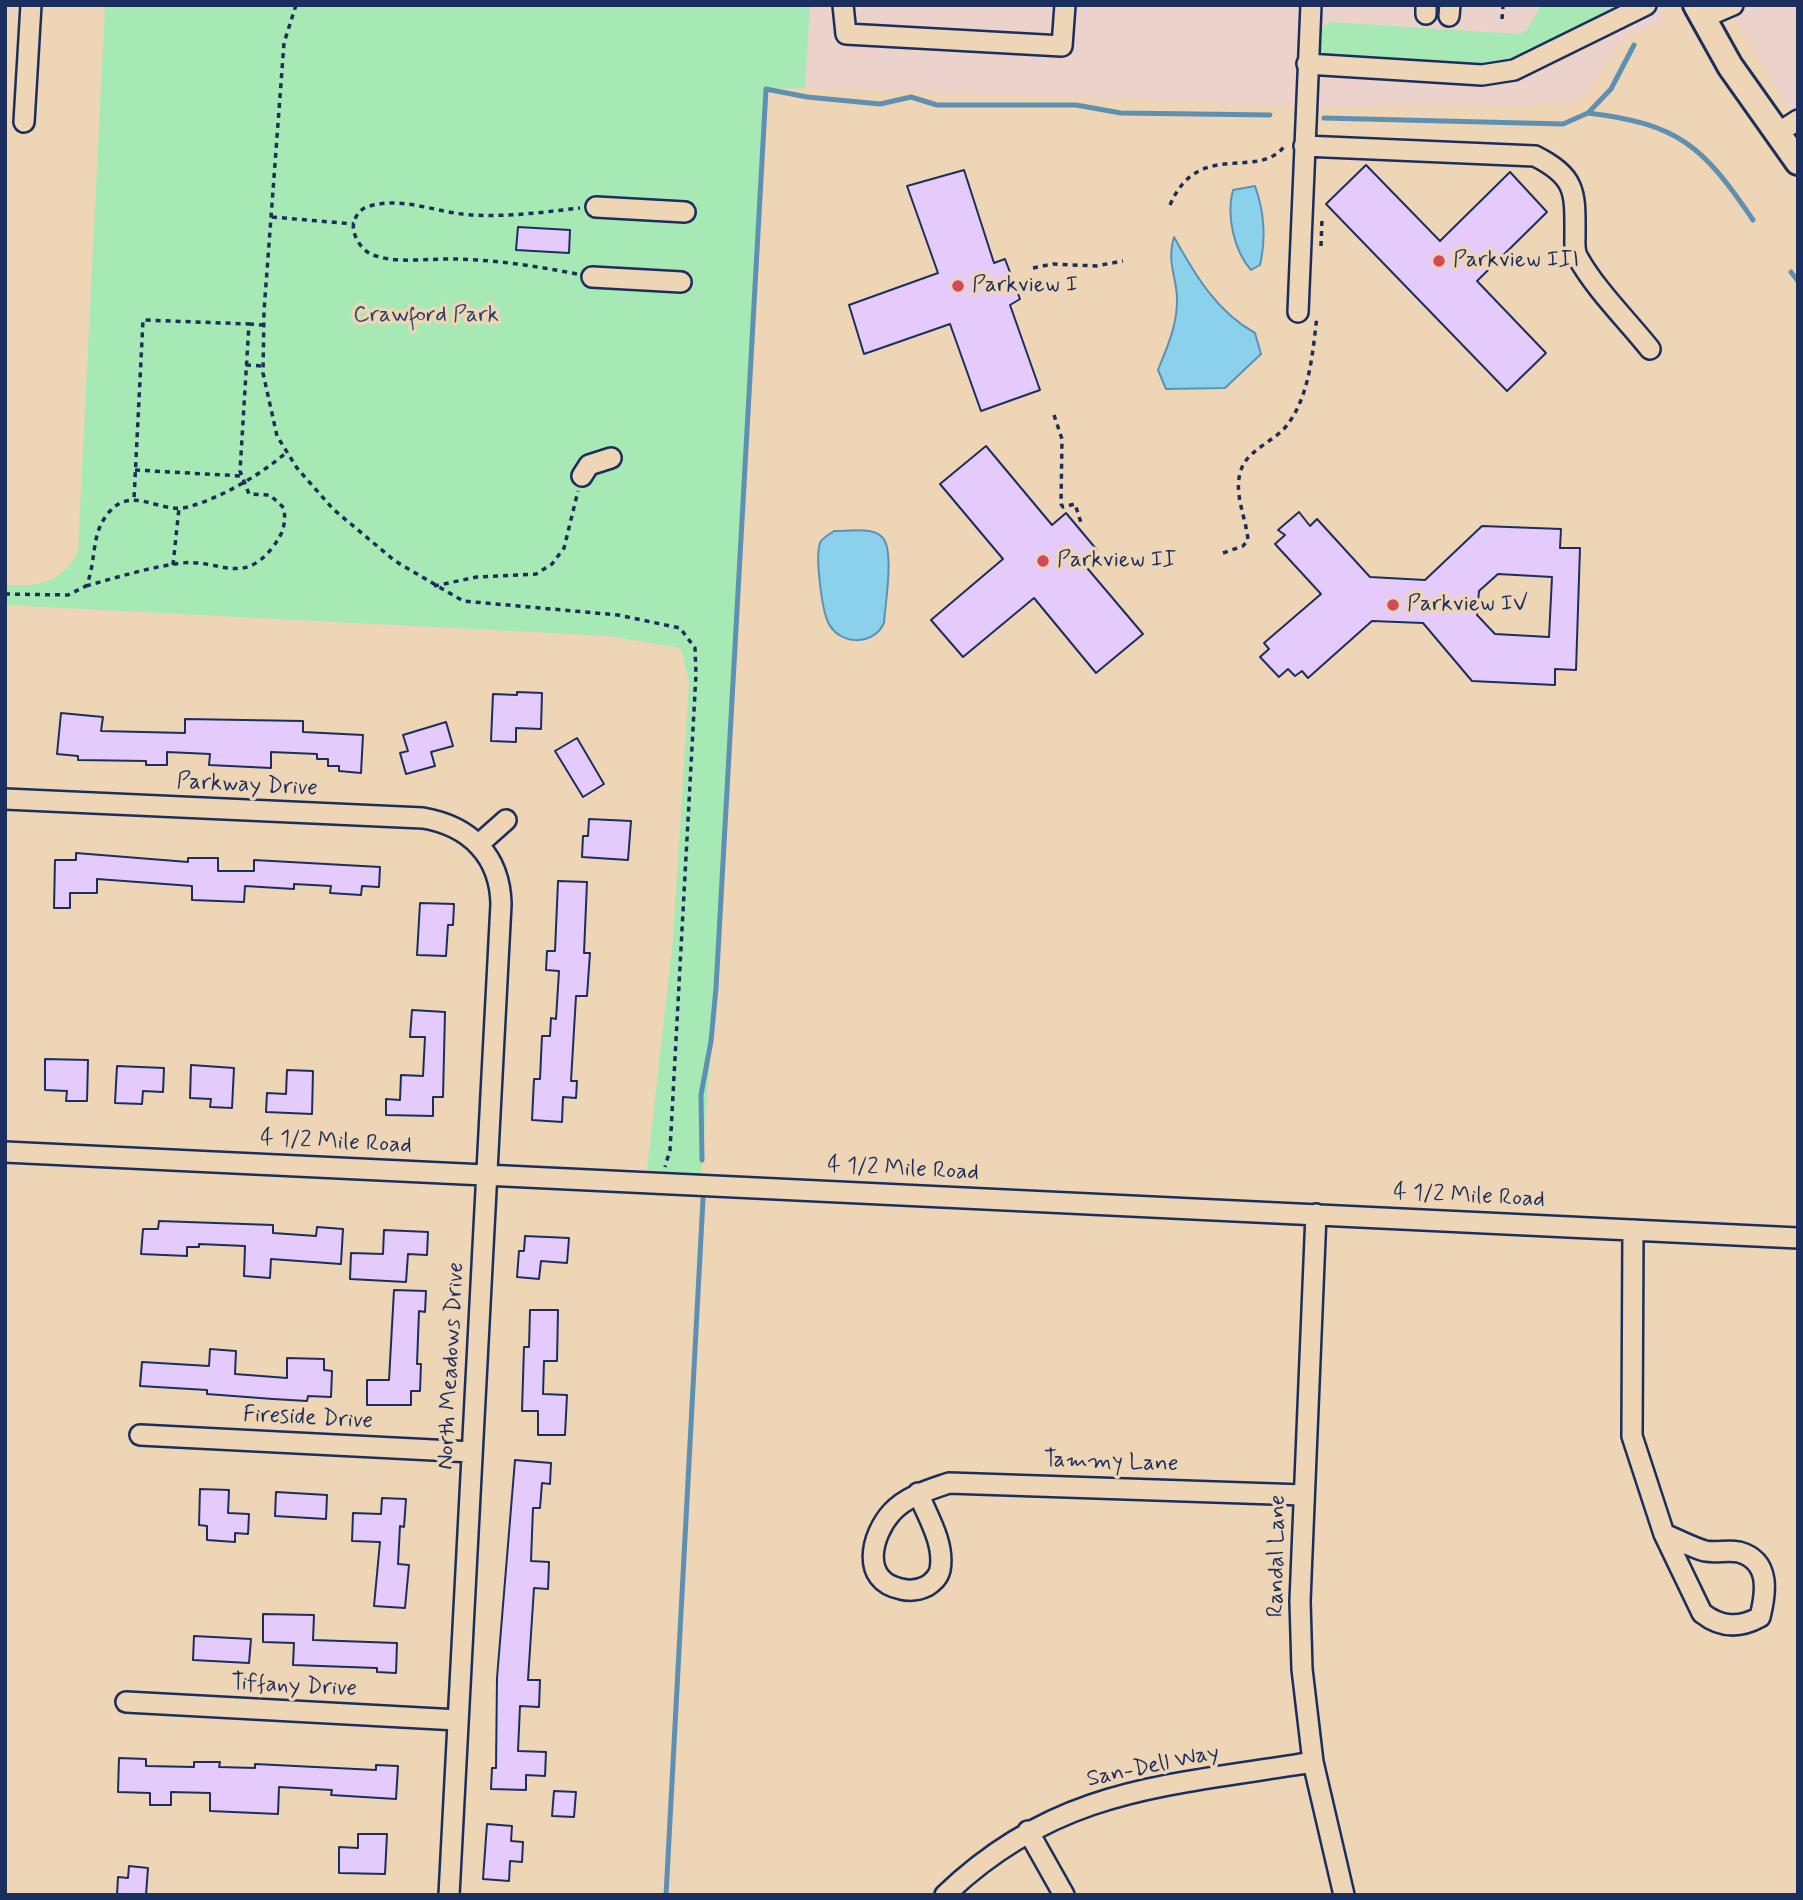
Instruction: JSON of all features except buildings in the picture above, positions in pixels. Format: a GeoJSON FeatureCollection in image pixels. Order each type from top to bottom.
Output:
{"type":"FeatureCollection","features":[{"type":"Feature","properties":{"kind":"main road"},"geometry":{"type":"LineString","coordinates":[[1699,11],[1730,66],[1798,162]]}},
{"type":"Feature","properties":{"kind":"street"},"geometry":{"type":"LineString","coordinates":[[24,122],[31,5]]}},
{"type":"Feature","properties":{"kind":"street"},"geometry":{"type":"LineString","coordinates":[[843,5],[846,34],[1062,46],[1065,5]]}},
{"type":"Feature","properties":{"kind":"street"},"geometry":{"type":"LineString","coordinates":[[1298,312],[1296,143],[1307,64],[1311,5]]}},
{"type":"Feature","properties":{"kind":"street"},"geometry":{"type":"LineString","coordinates":[[1307,64],[1482,75],[1514,70],[1646,5]]}},
{"type":"Feature","properties":{"kind":"street"},"geometry":{"type":"LineString","coordinates":[[1699,11],[1733,5]]}},
{"type":"Feature","properties":{"kind":"street"},"geometry":{"type":"LineString","coordinates":[[1776,134],[1798,120]]}},
{"type":"Feature","properties":{"kind":"street"},"geometry":{"type":"LineString","coordinates":[[1296,143],[1535,156],[1552,164],[1576,196],[1575,251],[1584,267],[1650,349]]}},
{"type":"Feature","properties":{"kind":"street"},"geometry":{"type":"LineString","coordinates":[[596,207],[685,212]]}},
{"type":"Feature","properties":{"kind":"street"},"geometry":{"type":"LineString","coordinates":[[592,277],[681,282]]}},
{"type":"Feature","properties":{"kind":"street"},"geometry":{"type":"LineString","coordinates":[[582,476],[589,465],[611,458]]}},
{"type":"Feature","properties":{"kind":"street","name":"Parkway Drive"},"geometry":{"type":"LineString","coordinates":[[5,799],[423,818],[443,821],[463,830],[479,844]]}},
{"type":"Feature","properties":{"kind":"street"},"geometry":{"type":"LineString","coordinates":[[479,844],[506,820]]}},
{"type":"Feature","properties":{"kind":"street","name":"North Meadows Drive"},"geometry":{"type":"LineString","coordinates":[[449,1895],[501,904],[495,869],[479,844]]}},
{"type":"Feature","properties":{"kind":"street","name":"4 1/2 Mile Road"},"geometry":{"type":"LineString","coordinates":[[5,1152],[1798,1238]]}},
{"type":"Feature","properties":{"kind":"street","name":"Randal Lane"},"geometry":{"type":"LineString","coordinates":[[1316,1214],[1303,1495],[1301,1655],[1312,1762],[1344,1895]]}},
{"type":"Feature","properties":{"kind":"street"},"geometry":{"type":"LineString","coordinates":[[1633,1230],[1632,1436],[1664,1534],[1702,1613],[1713,1622],[1743,1626],[1760,1617],[1766,1593],[1766,1575],[1753,1560],[1740,1552],[1707,1551],[1664,1534]]}},
{"type":"Feature","properties":{"kind":"street","name":"Fireside Drive"},"geometry":{"type":"LineString","coordinates":[[140,1435],[472,1452]]}},
{"type":"Feature","properties":{"kind":"street","name":"Tammy Lane"},"geometry":{"type":"LineString","coordinates":[[918,1493],[936,1534],[940,1572],[935,1581],[908,1591],[891,1587],[879,1578],[873,1562],[874,1544],[894,1510],[918,1493],[949,1483],[1303,1495]]}},
{"type":"Feature","properties":{"kind":"street","name":"Tiffany Drive"},"geometry":{"type":"LineString","coordinates":[[126,1702],[458,1720]]}},
{"type":"Feature","properties":{"kind":"street","name":"San-Dell Way"},"geometry":{"type":"LineString","coordinates":[[945,1895],[996,1851],[1028,1831],[1084,1805],[1128,1793],[1312,1762]]}},
{"type":"Feature","properties":{"kind":"street"},"geometry":{"type":"LineString","coordinates":[[1028,1831],[1064,1895]]}},
{"type":"Feature","properties":{"kind":"path"},"geometry":{"type":"LineString","coordinates":[[296,5],[284,43],[264,325],[263,366],[277,436],[297,468],[333,509],[394,561],[463,601],[618,615],[680,628],[695,648],[691,775],[671,1137],[660,1183]]}},
{"type":"Feature","properties":{"kind":"path"},"geometry":{"type":"LineString","coordinates":[[1502,19],[1503,5]]}},
{"type":"Feature","properties":{"kind":"path"},"geometry":{"type":"LineString","coordinates":[[1170,205],[1184,181],[1200,170],[1215,163],[1269,158],[1296,143]]}},
{"type":"Feature","properties":{"kind":"path"},"geometry":{"type":"LineString","coordinates":[[592,277],[494,261],[391,258],[370,254],[359,244],[352,230],[355,217],[366,207],[385,204],[424,206],[470,215],[507,216],[596,207]]}},
{"type":"Feature","properties":{"kind":"path"},"geometry":{"type":"LineString","coordinates":[[1319,211],[1322,222],[1321,247]]}},
{"type":"Feature","properties":{"kind":"path"},"geometry":{"type":"LineString","coordinates":[[271,217],[354,224]]}},
{"type":"Feature","properties":{"kind":"path"},"geometry":{"type":"LineString","coordinates":[[1033,268],[1054,264],[1097,266],[1123,261]]}},
{"type":"Feature","properties":{"kind":"path"},"geometry":{"type":"LineString","coordinates":[[1223,553],[1243,546],[1248,540],[1238,492],[1240,471],[1245,461],[1290,421],[1313,355],[1318,312]]}},
{"type":"Feature","properties":{"kind":"path"},"geometry":{"type":"LineString","coordinates":[[134,499],[143,320],[264,325]]}},
{"type":"Feature","properties":{"kind":"path"},"geometry":{"type":"LineString","coordinates":[[5,594],[68,595],[86,586],[173,565],[199,562],[235,570],[249,567],[263,558],[283,533],[284,508],[270,495],[249,494],[243,482],[248,324]]}},
{"type":"Feature","properties":{"kind":"path"},"geometry":{"type":"LineString","coordinates":[[246,365],[263,366]]}},
{"type":"Feature","properties":{"kind":"path"},"geometry":{"type":"LineString","coordinates":[[1054,415],[1062,439],[1061,504],[1063,507],[1075,504],[1082,526]]}},
{"type":"Feature","properties":{"kind":"path"},"geometry":{"type":"LineString","coordinates":[[86,586],[93,571],[99,528],[106,516],[118,505],[134,499],[179,508],[200,503],[243,482],[287,452]]}},
{"type":"Feature","properties":{"kind":"path"},"geometry":{"type":"LineString","coordinates":[[135,470],[242,476]]}},
{"type":"Feature","properties":{"kind":"path"},"geometry":{"type":"LineString","coordinates":[[434,586],[477,577],[536,574],[552,564],[564,548],[582,476]]}},
{"type":"Feature","properties":{"kind":"path"},"geometry":{"type":"LineString","coordinates":[[173,565],[179,508]]}},
{"type":"Feature","properties":{"kind":"shaded area"},"geometry":{"type":"Polygon","coordinates":[[[810,5],[1660,5],[1664,21],[1624,38],[1583,97],[1563,104],[1329,107],[805,88],[810,5]]]}},
{"type":"Feature","properties":{"kind":"shaded area"},"geometry":{"type":"Polygon","coordinates":[[[1728,5],[1798,5],[1798,121],[1781,97],[1728,5]]]}},
{"type":"Feature","properties":{"kind":"green space","name":"Crawford Park"},"geometry":{"type":"Polygon","coordinates":[[[105,5],[810,5],[805,88],[766,89],[716,988],[701,1175],[647,1170],[673,939],[689,682],[681,648],[609,636],[5,605],[5,585],[39,584],[48,581],[65,570],[78,551],[105,5]]]}},
{"type":"Feature","properties":{"kind":"green space"},"geometry":{"type":"Polygon","coordinates":[[[1623,5],[1615,12],[1499,64],[1325,57],[1317,52],[1316,32],[1330,22],[1519,34],[1527,30],[1541,6],[1623,5]]]}},
{"type":"Feature","properties":{"kind":"water"},"geometry":{"type":"Polygon","coordinates":[[[1255,186],[1262,215],[1263,245],[1260,265],[1251,270],[1236,243],[1230,210],[1233,190],[1255,186]]]}},
{"type":"Feature","properties":{"kind":"water"},"geometry":{"type":"Polygon","coordinates":[[[1174,237],[1199,279],[1218,303],[1255,333],[1261,354],[1225,388],[1166,389],[1158,370],[1176,316],[1177,296],[1171,260],[1174,237]]]}},
{"type":"Feature","properties":{"kind":"water"},"geometry":{"type":"Polygon","coordinates":[[[834,531],[872,532],[882,537],[886,543],[889,565],[884,623],[879,631],[865,639],[840,636],[828,622],[821,594],[818,556],[821,541],[834,531]]]}},
{"type":"Feature","properties":{"kind":"waterway"},"geometry":{"type":"LineString","coordinates":[[1324,118],[1563,124],[1588,113],[1611,89],[1634,45]]}},
{"type":"Feature","properties":{"kind":"waterway"},"geometry":{"type":"LineString","coordinates":[[702,1160],[701,1095],[711,1041],[716,988],[766,89],[807,97],[880,104],[911,97],[937,105],[1076,105],[1121,113],[1270,115]]}},
{"type":"Feature","properties":{"kind":"waterway"},"geometry":{"type":"LineString","coordinates":[[1588,113],[1645,124],[1686,143],[1719,174],[1753,220]]}},
{"type":"Feature","properties":{"kind":"waterway"},"geometry":{"type":"LineString","coordinates":[[1791,272],[1798,281]]}},
{"type":"Feature","properties":{"kind":"waterway"},"geometry":{"type":"LineString","coordinates":[[666,1895],[703,1199]]}},
{"type":"Feature","properties":{"kind":"place","name":"Parkview III"},"geometry":{"type":"Point","coordinates":[1439,261]}},
{"type":"Feature","properties":{"kind":"place","name":"Parkview I"},"geometry":{"type":"Point","coordinates":[958,286]}},
{"type":"Feature","properties":{"kind":"place","name":"Parkview II"},"geometry":{"type":"Point","coordinates":[1043,561]}},
{"type":"Feature","properties":{"kind":"place","name":"Parkview IV"},"geometry":{"type":"Point","coordinates":[1393,605]}}]}
